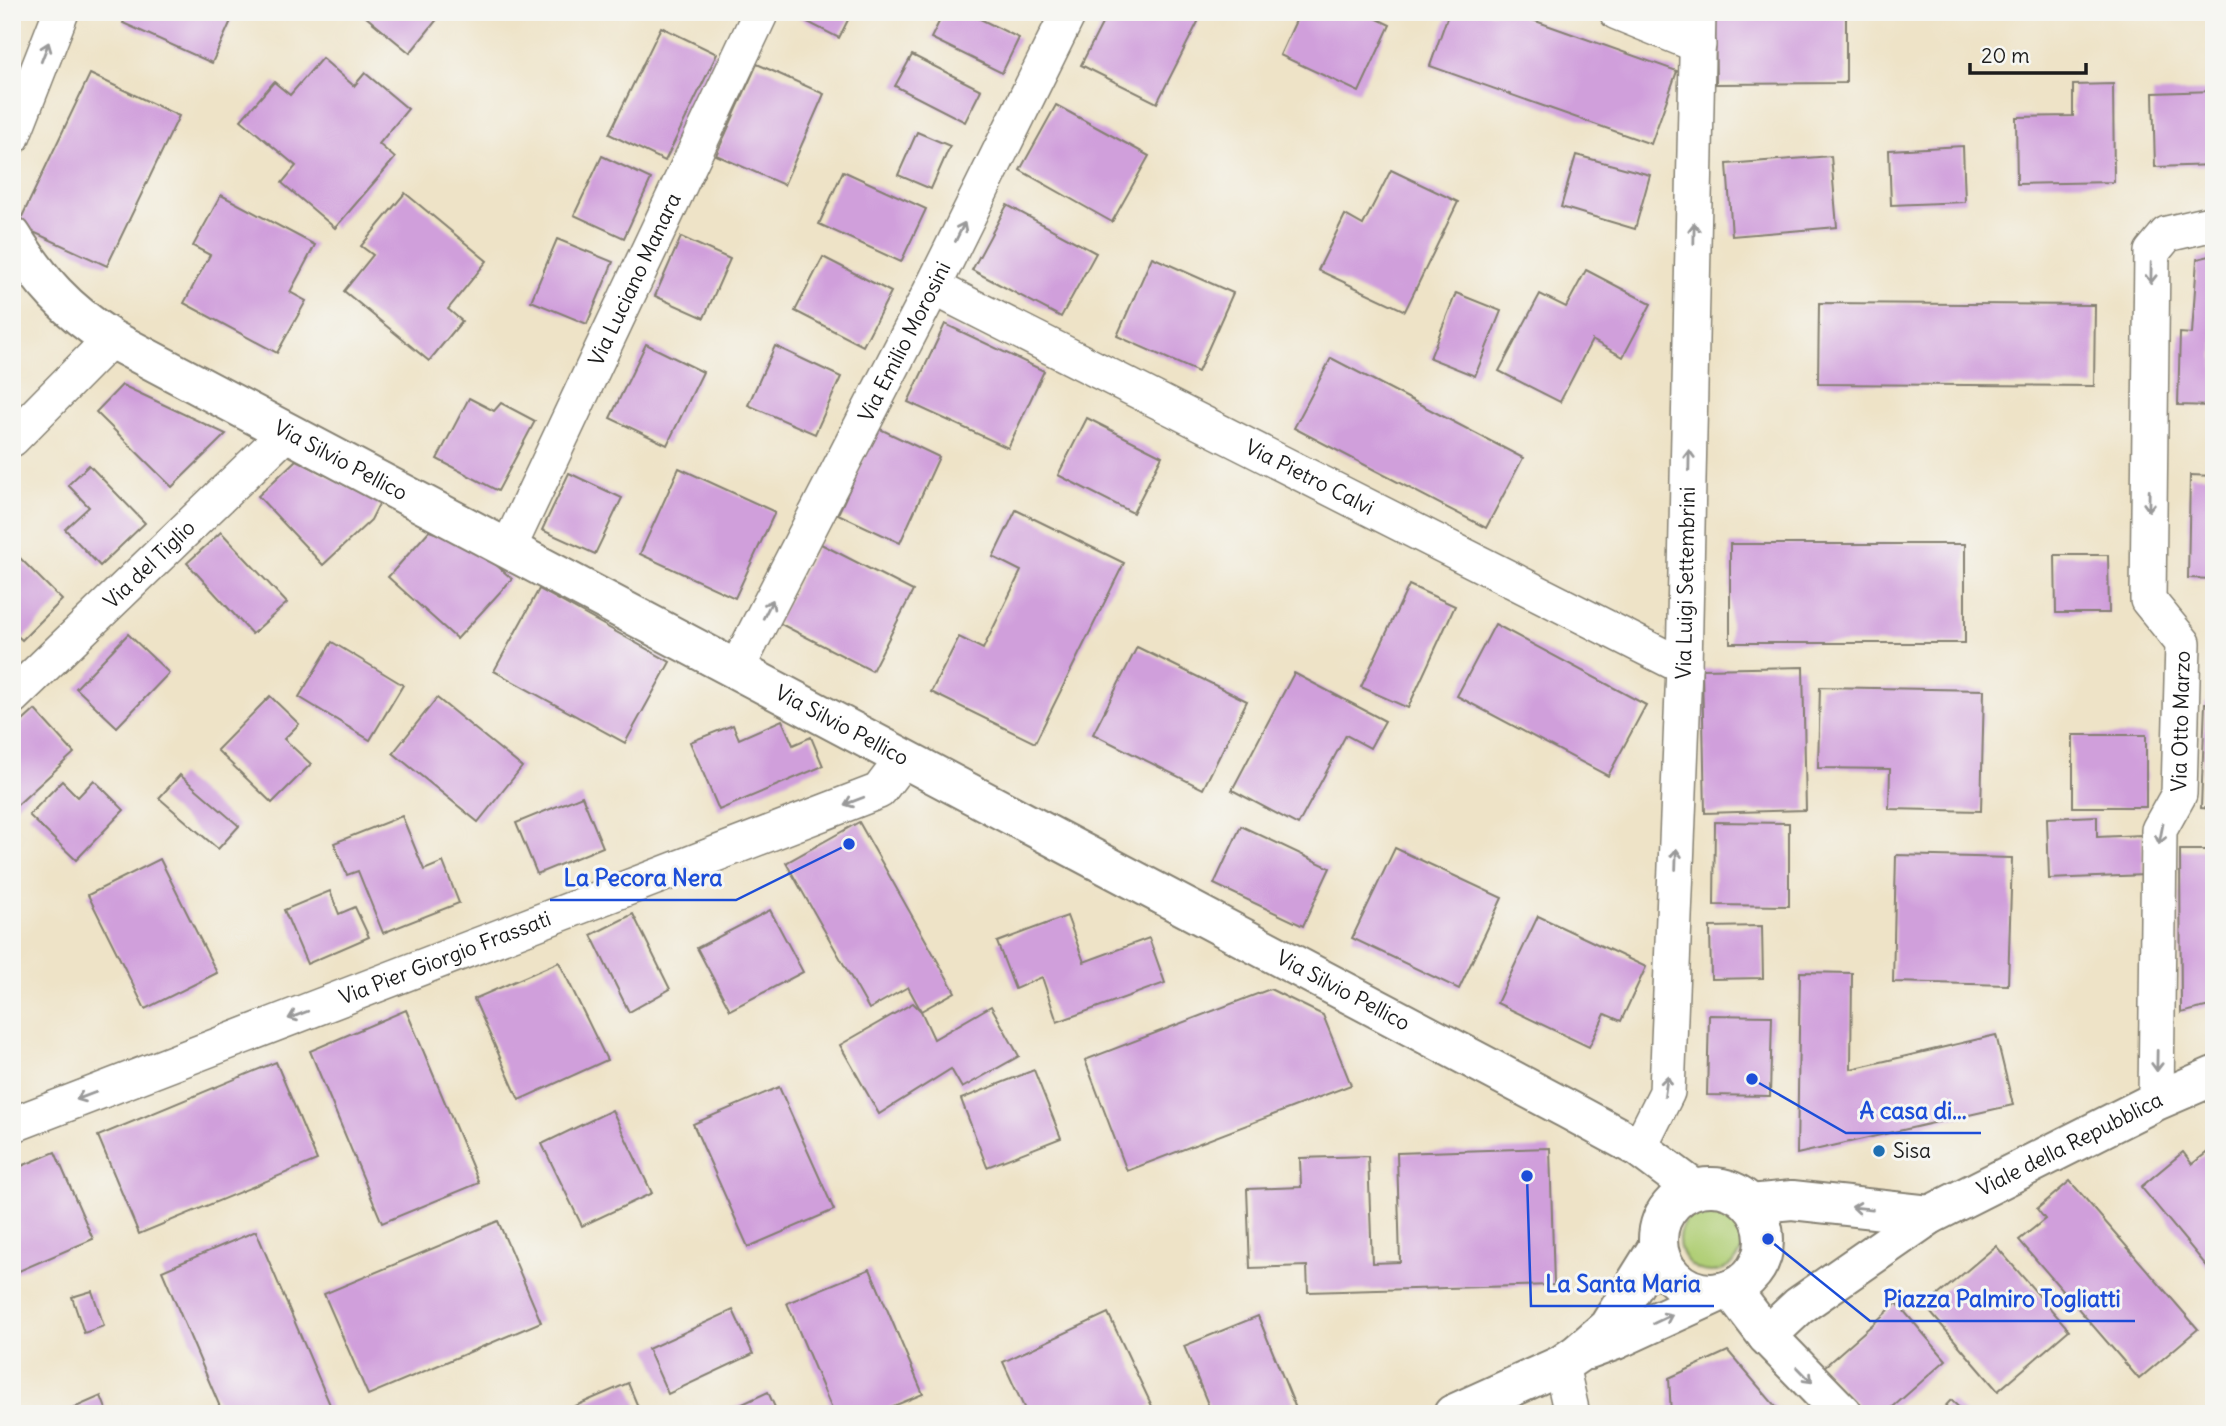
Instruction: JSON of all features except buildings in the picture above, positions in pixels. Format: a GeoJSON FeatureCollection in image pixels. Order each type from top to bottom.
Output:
{"type":"FeatureCollection","features":[{"type":"Feature","properties":{"kind":"street"},"geometry":{"type":"LineString","coordinates":[[12,137],[61,12]]}},
{"type":"Feature","properties":{"kind":"street","name":"Via Luciano Manara"},"geometry":{"type":"LineString","coordinates":[[508,549],[761,12]]}},
{"type":"Feature","properties":{"kind":"street","name":"Via Emilio Morosini"},"geometry":{"type":"LineString","coordinates":[[737,670],[933,287],[1069,12]]}},
{"type":"Feature","properties":{"kind":"street"},"geometry":{"type":"LineString","coordinates":[[1617,12],[1698,28]]}},
{"type":"Feature","properties":{"kind":"street","name":"Via Luigi Settembrini"},"geometry":{"type":"LineString","coordinates":[[1639,1148],[1667,1092],[1684,667],[1698,28]]}},
{"type":"Feature","properties":{"kind":"street","name":"Via Otto Marzo"},"geometry":{"type":"LineString","coordinates":[[2157,1101],[2159,830],[2179,794],[2183,642],[2148,600],[2152,252],[2167,234],[2214,223]]}},
{"type":"Feature","properties":{"kind":"street","name":"Via Silvio Pellico"},"geometry":{"type":"LineString","coordinates":[[12,236],[28,262],[59,299],[111,339],[1639,1148],[1694,1189]]}},
{"type":"Feature","properties":{"kind":"street","name":"Via Pietro Calvi"},"geometry":{"type":"LineString","coordinates":[[933,287],[1684,667]]}},
{"type":"Feature","properties":{"kind":"street"},"geometry":{"type":"LineString","coordinates":[[12,439],[111,339]]}},
{"type":"Feature","properties":{"kind":"street","name":"Via del Tiglio"},"geometry":{"type":"LineString","coordinates":[[12,697],[286,432]]}},
{"type":"Feature","properties":{"kind":"street","name":"Via Pier Giorgio Frassati"},"geometry":{"type":"LineString","coordinates":[[12,1125],[879,791],[904,758]]}},
{"type":"Feature","properties":{"kind":"street","name":"Viale della Repubblica"},"geometry":{"type":"LineString","coordinates":[[1768,1336],[1799,1306],[1930,1215],[2157,1101],[2214,1076]]}},
{"type":"Feature","properties":{"kind":"street"},"geometry":{"type":"LineString","coordinates":[[1453,1414],[1725,1291],[1745,1280],[1756,1267],[1763,1251],[1764,1235],[1759,1218],[1750,1204],[1738,1194],[1709,1186],[1694,1189],[1678,1198],[1665,1212],[1658,1229],[1658,1247],[1663,1264],[1673,1277],[1687,1287],[1703,1292],[1725,1291],[1843,1414]]}},
{"type":"Feature","properties":{"kind":"street"},"geometry":{"type":"LineString","coordinates":[[1750,1204],[1792,1200],[1930,1215]]}},
{"type":"Feature","properties":{"kind":"street"},"geometry":{"type":"LineString","coordinates":[[1569,1360],[1608,1327],[1658,1247]]}},
{"type":"Feature","properties":{"kind":"street"},"geometry":{"type":"LineString","coordinates":[[1569,1360],[1572,1414]]}},
{"type":"Feature","properties":{"kind":"green space"},"geometry":{"type":"Polygon","coordinates":[[[1705,1208],[1717,1208],[1734,1217],[1741,1228],[1741,1252],[1734,1263],[1717,1272],[1705,1272],[1693,1267],[1684,1258],[1679,1246],[1679,1234],[1684,1222],[1693,1213],[1705,1208]]]}},
{"type":"Feature","properties":{"kind":"place","name":"La Pecora Nera"},"geometry":{"type":"Point","coordinates":[849,844]}},
{"type":"Feature","properties":{"kind":"place","name":"A casa di..."},"geometry":{"type":"Point","coordinates":[1752,1079]}},
{"type":"Feature","properties":{"kind":"place","name":"Sisa"},"geometry":{"type":"Point","coordinates":[1879,1151]}},
{"type":"Feature","properties":{"kind":"place","name":"La Santa Maria"},"geometry":{"type":"Point","coordinates":[1527,1176]}},
{"type":"Feature","properties":{"kind":"place","name":"Piazza Palmiro Togliatti"},"geometry":{"type":"Point","coordinates":[1768,1239]}}]}
